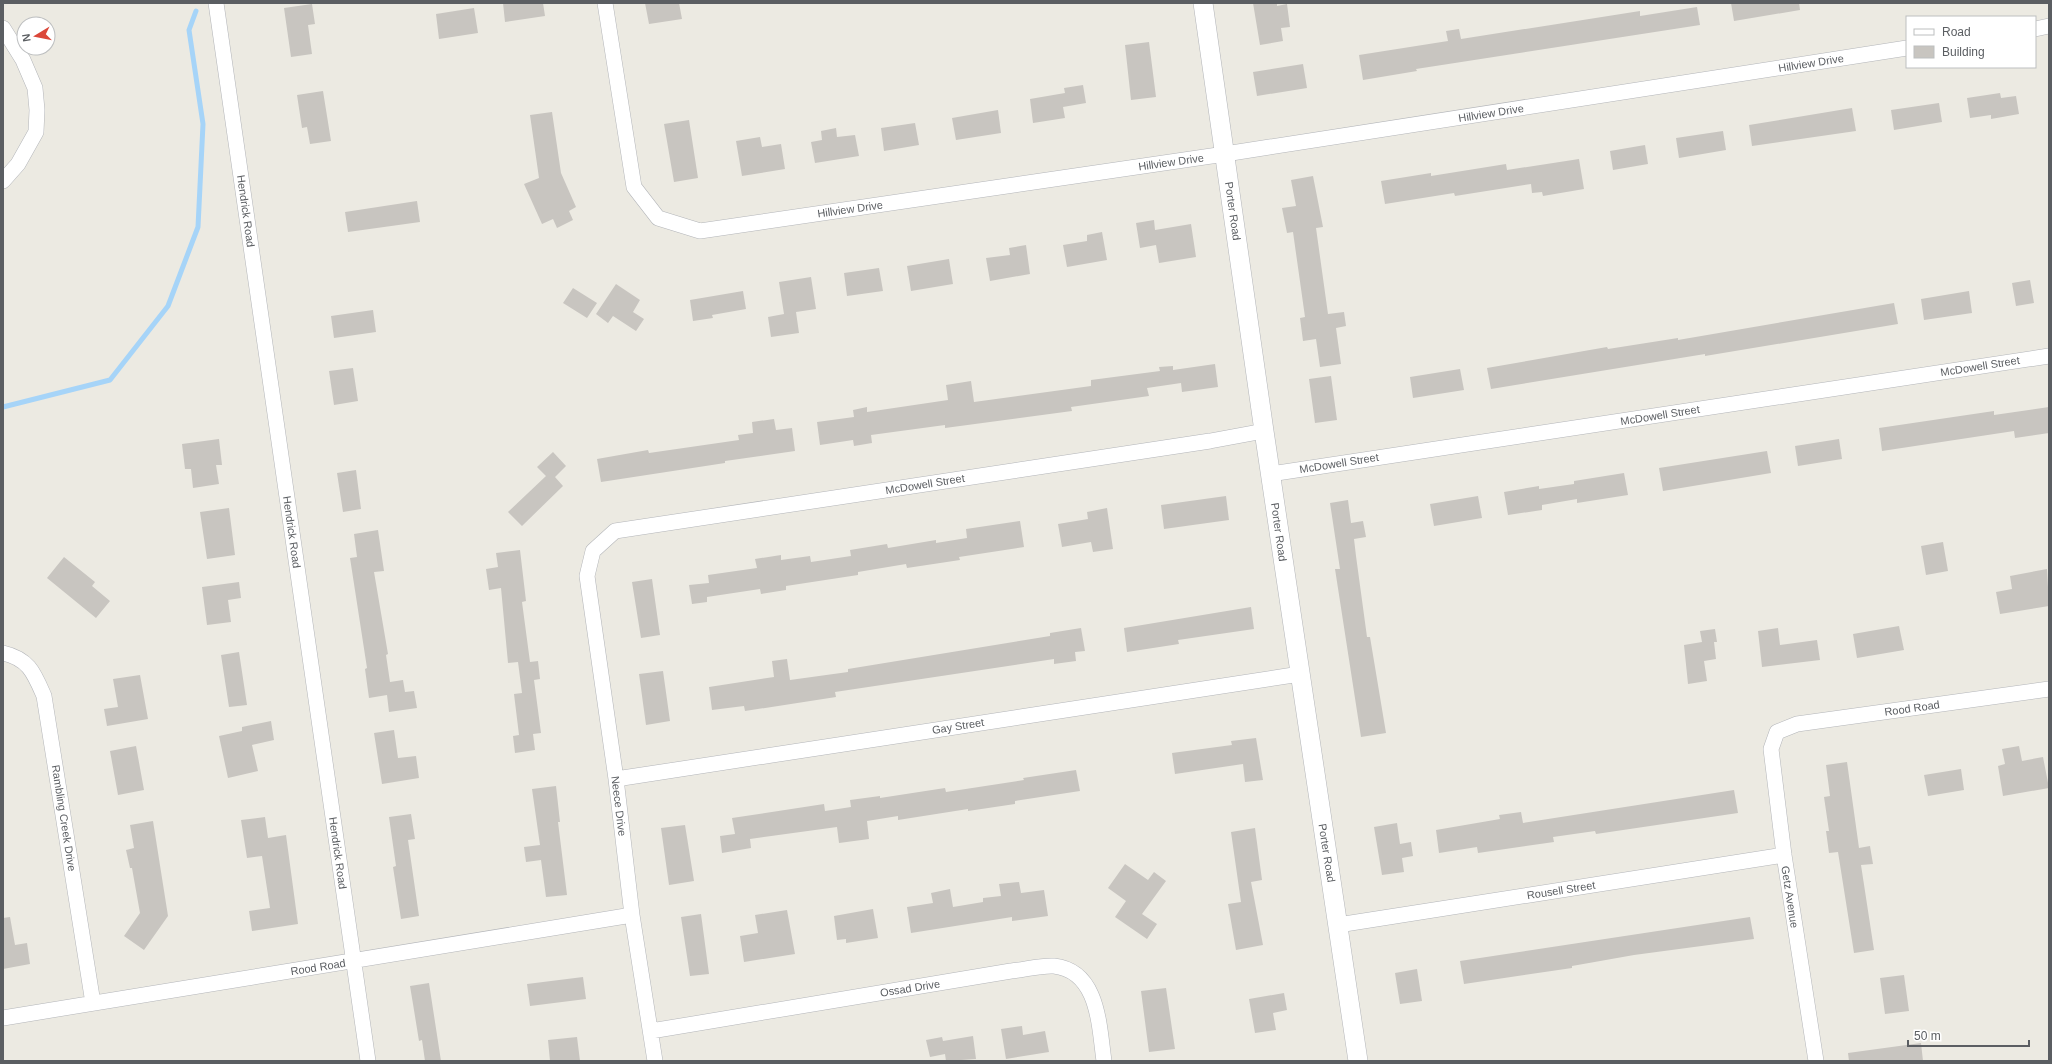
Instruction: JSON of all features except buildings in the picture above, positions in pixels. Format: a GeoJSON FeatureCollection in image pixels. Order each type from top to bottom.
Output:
{"type":"FeatureCollection","features":[{"type":"Feature","properties":{"kind":"street","name":"Hendrick Road"},"geometry":{"type":"LineString","coordinates":[[216,3],[368,1061]]}},
{"type":"Feature","properties":{"kind":"street","name":"Hillview Drive"},"geometry":{"type":"LineString","coordinates":[[605,3],[634,187],[658,218],[700,231],[1225,154],[1906,48]]}},
{"type":"Feature","properties":{"kind":"street","name":"Porter Road"},"geometry":{"type":"LineString","coordinates":[[1203,3],[1270,474],[1358,1061]]}},
{"type":"Feature","properties":{"kind":"street"},"geometry":{"type":"LineString","coordinates":[[2036,28],[2049,26]]}},
{"type":"Feature","properties":{"kind":"street"},"geometry":{"type":"LineString","coordinates":[[3,28],[24,60],[35,88],[37,110],[36,132],[18,164],[3,181]]}},
{"type":"Feature","properties":{"kind":"street","name":"McDowell Street"},"geometry":{"type":"LineString","coordinates":[[1270,474],[2049,356]]}},
{"type":"Feature","properties":{"kind":"street","name":"McDowell Street"},"geometry":{"type":"LineString","coordinates":[[593,551],[615,531],[1210,441],[1264,431]]}},
{"type":"Feature","properties":{"kind":"street","name":"Neece Drive"},"geometry":{"type":"LineString","coordinates":[[593,551],[587,576],[616,779],[632,915],[655,1061]]}},
{"type":"Feature","properties":{"kind":"street","name":"Rambling Creek Drive"},"geometry":{"type":"LineString","coordinates":[[3,653],[16,656],[33,670],[44,696],[93,1003]]}},
{"type":"Feature","properties":{"kind":"street","name":"Gay Street"},"geometry":{"type":"LineString","coordinates":[[616,779],[1300,674]]}},
{"type":"Feature","properties":{"kind":"street","name":"Rood Road"},"geometry":{"type":"LineString","coordinates":[[1777,732],[1797,724],[2049,689]]}},
{"type":"Feature","properties":{"kind":"street","name":"Getz Avenue"},"geometry":{"type":"LineString","coordinates":[[1777,732],[1771,749],[1784,855],[1816,1061]]}},
{"type":"Feature","properties":{"kind":"street","name":"Rousell Street"},"geometry":{"type":"LineString","coordinates":[[1338,924],[1784,855]]}},
{"type":"Feature","properties":{"kind":"street","name":"Rood Road"},"geometry":{"type":"LineString","coordinates":[[3,1018],[632,915]]}},
{"type":"Feature","properties":{"kind":"street","name":"Ossad Drive"},"geometry":{"type":"LineString","coordinates":[[651,1031],[1011,971],[1054,966],[1074,972],[1090,990],[1098,1018],[1104,1061]]}},
{"type":"Feature","properties":{"kind":"waterway"},"geometry":{"type":"LineString","coordinates":[[3,407],[110,380],[168,306],[198,227],[203,124],[189,30],[196,11]]}}]}
